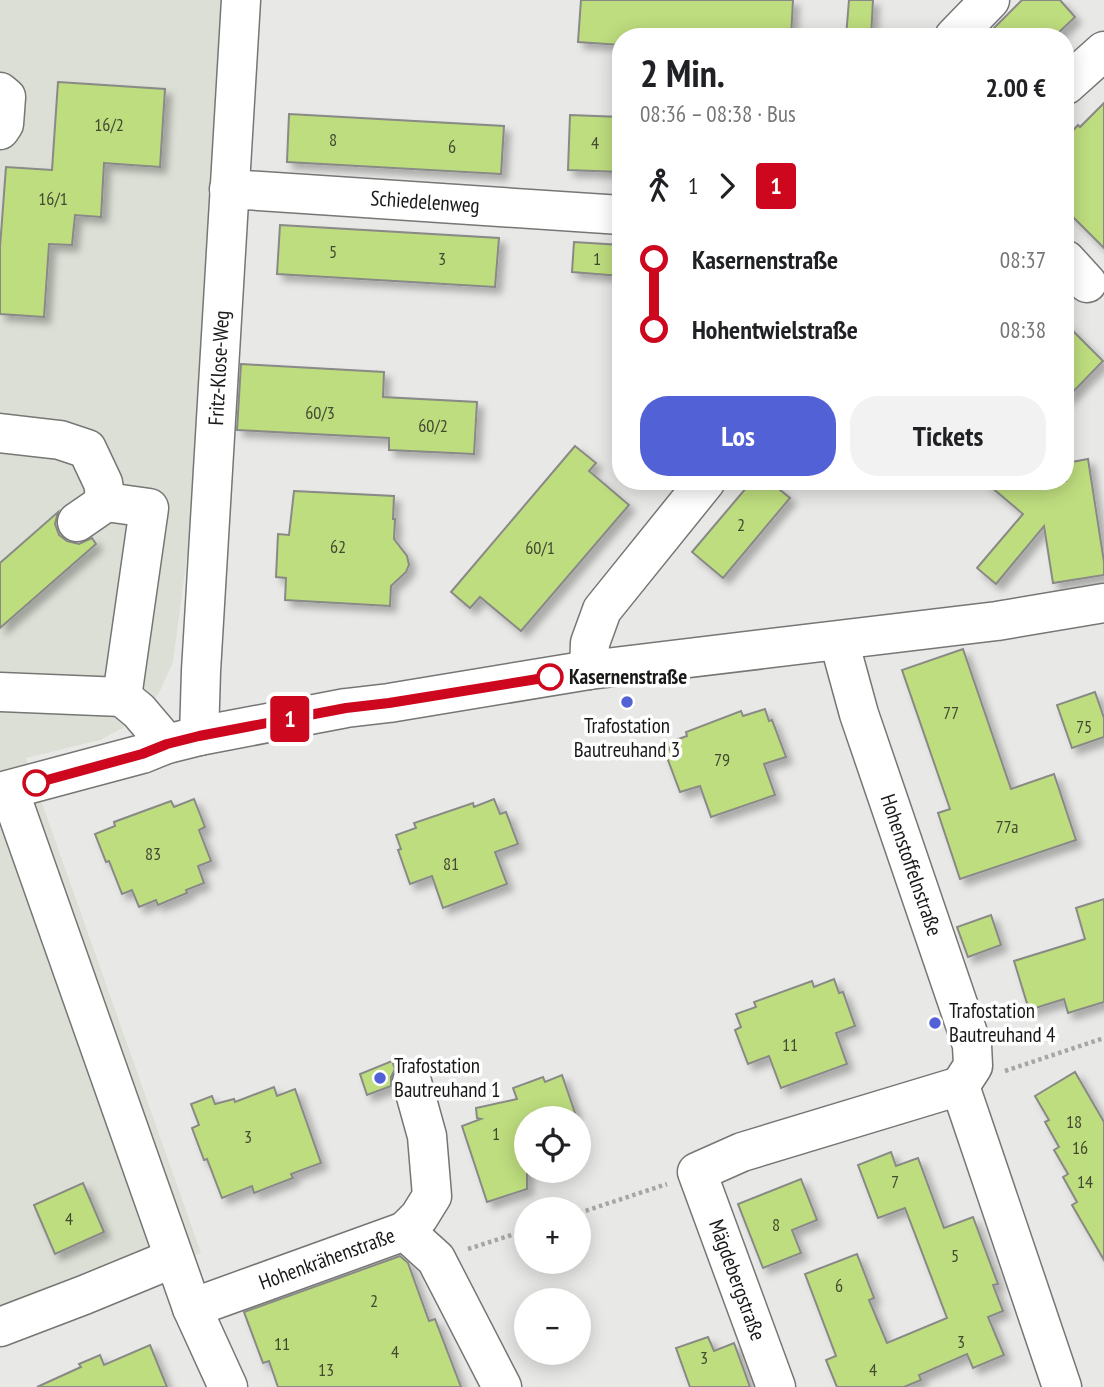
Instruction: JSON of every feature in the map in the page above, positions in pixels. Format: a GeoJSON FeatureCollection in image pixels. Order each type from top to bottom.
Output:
{"type":"FeatureCollection","features":[{"type":"Feature","properties":{"kind":"street","name":"Fritz-Klose-Weg"},"geometry":{"type":"LineString","coordinates":[[183,740],[201,671],[242,0]]}},
{"type":"Feature","properties":{"kind":"street"},"geometry":{"type":"LineString","coordinates":[[963,28],[990,0]]}},
{"type":"Feature","properties":{"kind":"street"},"geometry":{"type":"LineString","coordinates":[[1074,78],[1104,51]]}},
{"type":"Feature","properties":{"kind":"street"},"geometry":{"type":"LineString","coordinates":[[0,92],[6,97],[4,124],[0,130]]}},
{"type":"Feature","properties":{"kind":"street","name":"Schiedelenweg"},"geometry":{"type":"LineString","coordinates":[[229,188],[612,214]]}},
{"type":"Feature","properties":{"kind":"street"},"geometry":{"type":"LineString","coordinates":[[0,433],[60,440],[87,449],[103,483],[92,512],[149,508],[122,697]]}},
{"type":"Feature","properties":{"kind":"street"},"geometry":{"type":"LineString","coordinates":[[589,670],[590,643],[602,610],[699,490]]}},
{"type":"Feature","properties":{"kind":"street"},"geometry":{"type":"LineString","coordinates":[[228,1387],[192,1308],[4,791],[142,754],[183,740],[346,708],[589,670],[997,621],[1104,603]]}},
{"type":"Feature","properties":{"kind":"street","name":"Hohenstoffelnstraße"},"geometry":{"type":"LineString","coordinates":[[839,641],[859,714],[972,1045],[973,1066],[960,1086]]}},
{"type":"Feature","properties":{"kind":"street"},"geometry":{"type":"LineString","coordinates":[[0,692],[122,697],[183,740]]}},
{"type":"Feature","properties":{"kind":"street"},"geometry":{"type":"LineString","coordinates":[[405,1231],[419,1217],[432,1196],[427,1136],[412,1082]]}},
{"type":"Feature","properties":{"kind":"street"},"geometry":{"type":"LineString","coordinates":[[697,1172],[741,1152],[960,1086],[1062,1387]]}},
{"type":"Feature","properties":{"kind":"street","name":"Mägdebergstraße"},"geometry":{"type":"LineString","coordinates":[[697,1172],[776,1387]]}},
{"type":"Feature","properties":{"kind":"street","name":"Hohenkrähenstraße"},"geometry":{"type":"LineString","coordinates":[[192,1308],[405,1231],[436,1259],[502,1387]]}},
{"type":"Feature","properties":{"kind":"street"},"geometry":{"type":"LineString","coordinates":[[0,1327],[174,1258]]}},
{"type":"Feature","properties":{"kind":"path"},"geometry":{"type":"LineString","coordinates":[[960,1086],[1104,1038]]}},
{"type":"Feature","properties":{"kind":"path"},"geometry":{"type":"LineString","coordinates":[[591,1209],[697,1172]]}},
{"type":"Feature","properties":{"kind":"path"},"geometry":{"type":"LineString","coordinates":[[436,1259],[514,1234]]}},
{"type":"Feature","properties":{"kind":"shaded area"},"geometry":{"type":"Polygon","coordinates":[[[0,0],[230,0],[188,548],[173,662],[158,695],[132,723],[100,740],[26,758],[201,1253],[0,1333],[0,0]]]}},
{"type":"Feature","properties":{"kind":"building"},"geometry":{"type":"Polygon","coordinates":[[[581,0],[793,0],[791,28],[612,28],[612,44],[578,42],[581,0]]]}},
{"type":"Feature","properties":{"kind":"building"},"geometry":{"type":"Polygon","coordinates":[[[849,0],[873,0],[871,28],[847,28],[849,0]]]}},
{"type":"Feature","properties":{"kind":"building"},"geometry":{"type":"Polygon","coordinates":[[[1022,0],[1060,0],[1075,17],[1063,28],[994,28],[1022,0]]]}},
{"type":"Feature","properties":{"kind":"building"},"geometry":{"type":"Polygon","coordinates":[[[58,82],[165,89],[160,167],[104,163],[101,217],[75,215],[72,245],[49,244],[44,317],[0,314],[0,247],[6,167],[52,170],[58,82]]]}},
{"type":"Feature","properties":{"kind":"building"},"geometry":{"type":"Polygon","coordinates":[[[1104,103],[1104,248],[1074,218],[1074,129],[1078,125],[1080,127],[1104,103]]]}},
{"type":"Feature","properties":{"kind":"building"},"geometry":{"type":"Polygon","coordinates":[[[289,114],[504,126],[501,174],[287,162],[289,114]]]}},
{"type":"Feature","properties":{"kind":"building"},"geometry":{"type":"Polygon","coordinates":[[[570,115],[612,117],[612,172],[568,170],[570,115]]]}},
{"type":"Feature","properties":{"kind":"building"},"geometry":{"type":"Polygon","coordinates":[[[280,225],[499,238],[495,287],[277,274],[280,225]]]}},
{"type":"Feature","properties":{"kind":"building"},"geometry":{"type":"Polygon","coordinates":[[[574,242],[612,244],[612,275],[572,272],[574,242]]]}},
{"type":"Feature","properties":{"kind":"building"},"geometry":{"type":"Polygon","coordinates":[[[1074,332],[1103,361],[1074,391],[1074,332]]]}},
{"type":"Feature","properties":{"kind":"building"},"geometry":{"type":"Polygon","coordinates":[[[241,364],[384,372],[383,397],[477,402],[474,454],[389,450],[389,438],[237,430],[241,364]]]}},
{"type":"Feature","properties":{"kind":"building"},"geometry":{"type":"Polygon","coordinates":[[[575,446],[596,463],[589,471],[629,505],[521,631],[480,597],[470,608],[451,592],[575,446]]]}},
{"type":"Feature","properties":{"kind":"building"},"geometry":{"type":"Polygon","coordinates":[[[1088,459],[1104,575],[1053,583],[1044,526],[996,584],[977,568],[1023,514],[995,490],[1074,490],[1074,462],[1088,459]]]}},
{"type":"Feature","properties":{"kind":"building"},"geometry":{"type":"Polygon","coordinates":[[[744,490],[780,490],[790,498],[723,578],[692,552],[744,490]]]}},
{"type":"Feature","properties":{"kind":"building"},"geometry":{"type":"Polygon","coordinates":[[[294,491],[394,496],[394,539],[407,556],[409,565],[406,572],[391,586],[390,606],[285,600],[286,578],[276,577],[278,534],[289,535],[294,491]]]}},
{"type":"Feature","properties":{"kind":"building"},"geometry":{"type":"Polygon","coordinates":[[[58,512],[55,524],[59,535],[67,541],[79,544],[92,538],[96,544],[0,628],[0,563],[58,512]]]}},
{"type":"Feature","properties":{"kind":"building"},"geometry":{"type":"Polygon","coordinates":[[[963,649],[1011,789],[1054,774],[1076,840],[960,879],[938,813],[950,809],[902,670],[963,649]]]}},
{"type":"Feature","properties":{"kind":"building"},"geometry":{"type":"Polygon","coordinates":[[[1095,692],[1104,718],[1104,737],[1072,748],[1057,705],[1095,692]]]}},
{"type":"Feature","properties":{"kind":"building"},"geometry":{"type":"Polygon","coordinates":[[[765,709],[786,757],[764,764],[775,795],[711,817],[700,786],[680,792],[665,752],[669,750],[667,743],[687,736],[686,732],[741,711],[743,716],[765,709]]]}},
{"type":"Feature","properties":{"kind":"building"},"geometry":{"type":"Polygon","coordinates":[[[194,799],[205,827],[199,830],[211,861],[198,866],[204,883],[158,905],[156,900],[139,907],[132,890],[122,894],[95,834],[115,826],[114,822],[171,801],[174,807],[194,799]]]}},
{"type":"Feature","properties":{"kind":"building"},"geometry":{"type":"Polygon","coordinates":[[[494,799],[500,814],[506,812],[518,844],[495,852],[507,884],[443,908],[432,876],[410,884],[398,850],[401,849],[396,835],[416,828],[414,823],[473,803],[474,807],[494,799]]]}},
{"type":"Feature","properties":{"kind":"building"},"geometry":{"type":"Polygon","coordinates":[[[1104,899],[1104,1002],[1068,1013],[1064,999],[1029,1010],[1014,961],[1085,939],[1076,908],[1104,899]]]}},
{"type":"Feature","properties":{"kind":"building"},"geometry":{"type":"Polygon","coordinates":[[[991,915],[1001,945],[968,957],[957,927],[991,915]]]}},
{"type":"Feature","properties":{"kind":"building"},"geometry":{"type":"Polygon","coordinates":[[[834,979],[839,993],[843,992],[855,1026],[836,1033],[847,1064],[781,1088],[769,1056],[748,1064],[735,1030],[741,1027],[736,1014],[756,1007],[754,1002],[812,981],[814,987],[834,979]]]}},
{"type":"Feature","properties":{"kind":"building","name":"Trafostation Bautreuhand 1"},"geometry":{"type":"Polygon","coordinates":[[[392,1061],[395,1069],[391,1086],[367,1095],[360,1074],[392,1061]]]}},
{"type":"Feature","properties":{"kind":"building"},"geometry":{"type":"Polygon","coordinates":[[[1075,1072],[1104,1122],[1104,1260],[1072,1205],[1077,1202],[1063,1177],[1068,1174],[1054,1150],[1059,1147],[1045,1122],[1049,1120],[1035,1096],[1075,1072]]]}},
{"type":"Feature","properties":{"kind":"building"},"geometry":{"type":"Polygon","coordinates":[[[562,1075],[573,1106],[514,1106],[514,1183],[527,1183],[527,1189],[487,1202],[462,1126],[481,1119],[477,1118],[476,1108],[517,1099],[513,1088],[543,1077],[545,1082],[562,1075]]]}},
{"type":"Feature","properties":{"kind":"building"},"geometry":{"type":"Polygon","coordinates":[[[274,1087],[277,1096],[295,1089],[321,1163],[291,1174],[293,1178],[254,1193],[252,1186],[222,1198],[192,1128],[199,1125],[191,1104],[212,1096],[215,1104],[234,1099],[235,1102],[274,1087]]]}},
{"type":"Feature","properties":{"kind":"building"},"geometry":{"type":"Polygon","coordinates":[[[891,1152],[896,1166],[918,1158],[944,1228],[973,1217],[998,1284],[993,1285],[1003,1311],[988,1317],[1004,1355],[973,1368],[967,1354],[919,1375],[921,1380],[904,1387],[837,1387],[826,1360],[836,1356],[805,1274],[857,1254],[874,1298],[869,1300],[887,1343],[947,1318],[905,1208],[878,1218],[858,1165],[891,1152]]]}},
{"type":"Feature","properties":{"kind":"building"},"geometry":{"type":"Polygon","coordinates":[[[801,1179],[817,1220],[792,1230],[801,1253],[763,1268],[738,1204],[801,1179]]]}},
{"type":"Feature","properties":{"kind":"building"},"geometry":{"type":"Polygon","coordinates":[[[83,1183],[104,1232],[55,1254],[34,1205],[83,1183]]]}},
{"type":"Feature","properties":{"kind":"building"},"geometry":{"type":"Polygon","coordinates":[[[400,1256],[408,1263],[429,1321],[435,1319],[461,1387],[278,1387],[269,1361],[263,1363],[244,1312],[400,1256]]]}},
{"type":"Feature","properties":{"kind":"building"},"geometry":{"type":"Polygon","coordinates":[[[708,1337],[714,1351],[734,1343],[750,1387],[690,1387],[676,1348],[708,1337]]]}},
{"type":"Feature","properties":{"kind":"building"},"geometry":{"type":"Polygon","coordinates":[[[150,1345],[167,1387],[37,1387],[100,1355],[104,1365],[150,1345]]]}},
{"type":"Feature","properties":{"kind":"bus line","name":"1"},"geometry":{"type":"LineString","coordinates":[[36,783],[199,736],[346,708],[550,677]]}},
{"type":"Feature","properties":{"kind":"place","name":"Kasernenstraße"},"geometry":{"type":"Point","coordinates":[550,677]}},
{"type":"Feature","properties":{"kind":"place","name":"Trafostation Bautreuhand 3"},"geometry":{"type":"Point","coordinates":[627,702]}},
{"type":"Feature","properties":{"kind":"place","name":"Trafostation Bautreuhand 4"},"geometry":{"type":"Point","coordinates":[935,1023]}},
{"type":"Feature","properties":{"kind":"place","name":"Trafostation Bautreuhand 1"},"geometry":{"type":"Point","coordinates":[380,1078]}}]}
